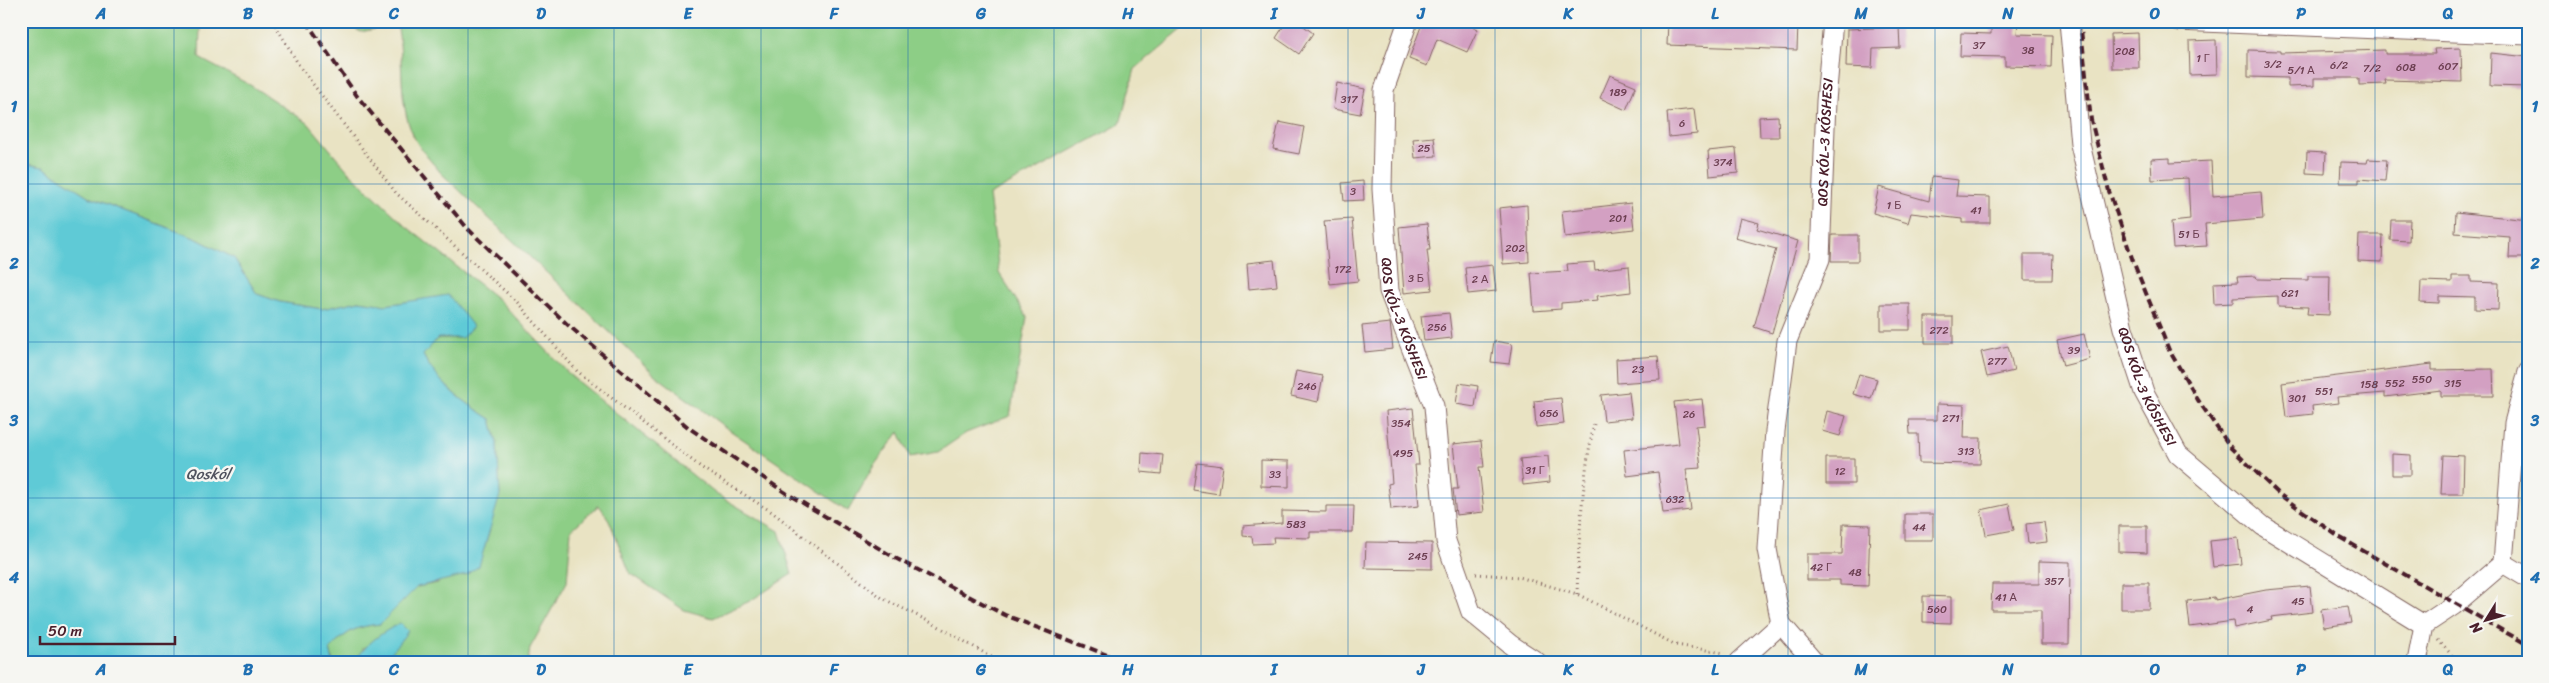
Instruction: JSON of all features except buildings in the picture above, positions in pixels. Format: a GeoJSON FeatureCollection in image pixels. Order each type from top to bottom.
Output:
{"type":"FeatureCollection","features":[{"type":"Feature","properties":{"kind":"street","name":"QOS KÓL-3 KÓSHESI"},"geometry":{"type":"LineString","coordinates":[[1408,21],[1384,90],[1382,189],[1389,291],[1434,406],[1446,541],[1472,612],[1511,645],[1537,662]]}},
{"type":"Feature","properties":{"kind":"street","name":"QOS KÓL-3 KÓSHESI"},"geometry":{"type":"LineString","coordinates":[[1781,624],[1768,548],[1775,431],[1787,341],[1820,259],[1826,101],[1833,21]]}},
{"type":"Feature","properties":{"kind":"street","name":"QOS KÓL-3 KÓSHESI"},"geometry":{"type":"LineString","coordinates":[[2069,21],[2080,144],[2123,328],[2144,392],[2178,454],[2263,526],[2424,625]]}},
{"type":"Feature","properties":{"kind":"street"},"geometry":{"type":"LineString","coordinates":[[2178,21],[2528,35]]}},
{"type":"Feature","properties":{"kind":"street"},"geometry":{"type":"LineString","coordinates":[[2417,662],[2424,625],[2454,605],[2503,563],[2514,423],[2528,372]]}},
{"type":"Feature","properties":{"kind":"street"},"geometry":{"type":"LineString","coordinates":[[2503,563],[2528,578]]}},
{"type":"Feature","properties":{"kind":"street"},"geometry":{"type":"LineString","coordinates":[[1742,659],[1781,624],[1814,662]]}},
{"type":"Feature","properties":{"kind":"path"},"geometry":{"type":"LineString","coordinates":[[274,21],[300,67],[396,193],[517,302],[577,371],[702,468],[772,512],[882,598],[938,626],[1000,662]]}},
{"type":"Feature","properties":{"kind":"path"},"geometry":{"type":"LineString","coordinates":[[1577,594],[1579,530],[1588,455],[1594,424]]}},
{"type":"Feature","properties":{"kind":"path"},"geometry":{"type":"LineString","coordinates":[[1457,573],[1518,577],[1577,594],[1676,646],[1742,659]]}},
{"type":"Feature","properties":{"kind":"path"},"geometry":{"type":"LineString","coordinates":[[2424,625],[2458,662]]}},
{"type":"Feature","properties":{"kind":"green space"},"geometry":{"type":"Polygon","coordinates":[[[21,21],[205,21],[200,26],[199,58],[250,85],[308,123],[348,171],[407,227],[499,300],[572,377],[716,494],[779,531],[792,574],[750,601],[713,618],[684,610],[630,573],[609,520],[599,505],[571,530],[567,582],[530,648],[528,662],[384,662],[392,653],[364,647],[355,662],[333,662],[330,649],[347,634],[358,628],[380,624],[417,587],[438,583],[500,495],[497,443],[491,419],[452,391],[436,374],[423,355],[438,338],[462,338],[415,301],[386,305],[359,301],[322,309],[280,302],[257,294],[234,258],[197,239],[91,198],[43,167],[21,163],[21,21]]]}},
{"type":"Feature","properties":{"kind":"green space"},"geometry":{"type":"Polygon","coordinates":[[[340,21],[1183,21],[1184,28],[1135,69],[1120,124],[989,195],[999,273],[1027,317],[1010,416],[966,433],[938,452],[910,457],[899,432],[873,467],[848,511],[725,427],[655,375],[441,173],[419,145],[408,122],[403,94],[401,52],[397,24],[361,32],[340,21]]]}},
{"type":"Feature","properties":{"kind":"water","name":"Qoskól"},"geometry":{"type":"Polygon","coordinates":[[[21,163],[43,167],[91,198],[197,239],[234,258],[257,294],[280,302],[322,309],[359,301],[386,305],[448,295],[473,326],[462,338],[438,338],[423,355],[436,374],[452,391],[491,419],[497,443],[500,495],[479,566],[466,575],[417,587],[380,624],[358,628],[342,638],[330,649],[333,662],[21,662],[21,163]]]}},
{"type":"Feature","properties":{"kind":"water"},"geometry":{"type":"Polygon","coordinates":[[[400,623],[408,631],[384,662],[355,662],[364,649],[374,640],[400,623]]]}},
{"type":"Feature","properties":{"kind":"railway"},"geometry":{"type":"LineString","coordinates":[[306,21],[357,96],[468,229],[568,325],[689,428],[786,493],[897,559],[1005,615],[1125,662]]}},
{"type":"Feature","properties":{"kind":"railway"},"geometry":{"type":"LineString","coordinates":[[2080,21],[2091,120],[2109,191],[2133,261],[2169,350],[2198,400],[2231,448],[2280,495],[2339,537],[2528,645]]}}]}
